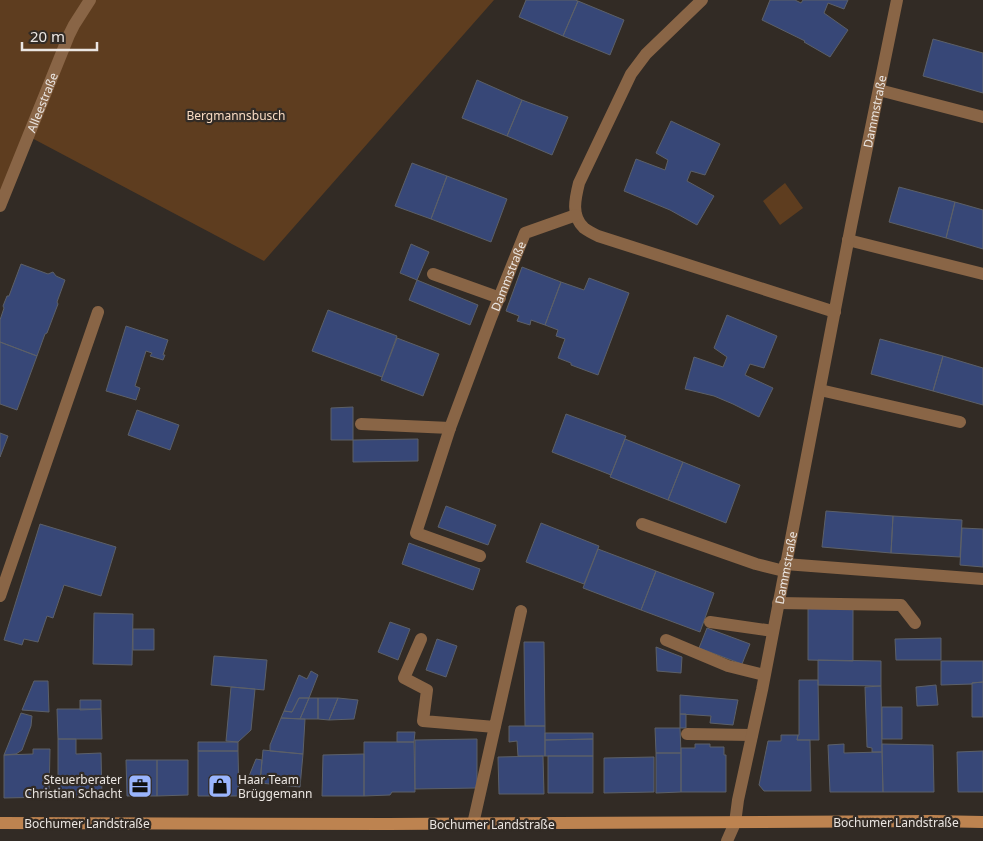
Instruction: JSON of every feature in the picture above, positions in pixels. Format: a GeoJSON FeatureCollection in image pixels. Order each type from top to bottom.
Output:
{"type":"FeatureCollection","features":[{"type":"Feature","properties":{"kind":"main road","name":"Bochumer Landstraße"},"geometry":{"type":"LineString","coordinates":[[0,823],[983,822]]}},
{"type":"Feature","properties":{"kind":"street","name":"Alleestraße"},"geometry":{"type":"LineString","coordinates":[[0,206],[69,35],[90,0]]}},
{"type":"Feature","properties":{"kind":"street"},"geometry":{"type":"LineString","coordinates":[[702,0],[646,54],[631,74],[579,183],[575,199],[576,215],[585,229],[598,236],[834,312]]}},
{"type":"Feature","properties":{"kind":"street","name":"Dammstraße"},"geometry":{"type":"LineString","coordinates":[[727,841],[735,823],[848,240],[897,0]]}},
{"type":"Feature","properties":{"kind":"street"},"geometry":{"type":"LineString","coordinates":[[879,90],[983,117]]}},
{"type":"Feature","properties":{"kind":"street","name":"Dammstraße"},"geometry":{"type":"LineString","coordinates":[[480,556],[416,533],[450,428],[525,233],[576,215]]}},
{"type":"Feature","properties":{"kind":"street"},"geometry":{"type":"LineString","coordinates":[[848,240],[983,274]]}},
{"type":"Feature","properties":{"kind":"street"},"geometry":{"type":"LineString","coordinates":[[433,274],[500,298]]}},
{"type":"Feature","properties":{"kind":"street"},"geometry":{"type":"LineString","coordinates":[[0,596],[98,312]]}},
{"type":"Feature","properties":{"kind":"street"},"geometry":{"type":"LineString","coordinates":[[820,390],[960,422]]}},
{"type":"Feature","properties":{"kind":"street"},"geometry":{"type":"LineString","coordinates":[[362,424],[450,428]]}},
{"type":"Feature","properties":{"kind":"street"},"geometry":{"type":"LineString","coordinates":[[642,524],[756,564],[784,568],[983,579]]}},
{"type":"Feature","properties":{"kind":"street"},"geometry":{"type":"LineString","coordinates":[[778,603],[901,605],[915,623]]}},
{"type":"Feature","properties":{"kind":"street"},"geometry":{"type":"LineString","coordinates":[[473,824],[521,611]]}},
{"type":"Feature","properties":{"kind":"street"},"geometry":{"type":"LineString","coordinates":[[710,622],[772,631]]}},
{"type":"Feature","properties":{"kind":"street"},"geometry":{"type":"LineString","coordinates":[[421,639],[404,678],[426,690],[423,721],[495,727]]}},
{"type":"Feature","properties":{"kind":"street"},"geometry":{"type":"LineString","coordinates":[[666,640],[728,666],[764,675]]}},
{"type":"Feature","properties":{"kind":"street"},"geometry":{"type":"LineString","coordinates":[[687,734],[752,735]]}},
{"type":"Feature","properties":{"kind":"green space","name":"Bergmannsbusch"},"geometry":{"type":"Polygon","coordinates":[[[0,0],[494,0],[264,261],[28,136],[0,201],[0,0]]]}},
{"type":"Feature","properties":{"kind":"green space"},"geometry":{"type":"Polygon","coordinates":[[[785,183],[803,208],[780,225],[763,201],[785,183]]]}},
{"type":"Feature","properties":{"kind":"building"},"geometry":{"type":"Polygon","coordinates":[[[526,0],[578,1],[563,36],[519,17],[526,0]]]}},
{"type":"Feature","properties":{"kind":"building"},"geometry":{"type":"Polygon","coordinates":[[[770,0],[795,0],[801,3],[803,0],[848,0],[844,9],[828,3],[824,13],[848,30],[830,57],[805,41],[762,20],[770,0]]]}},
{"type":"Feature","properties":{"kind":"building"},"geometry":{"type":"Polygon","coordinates":[[[578,1],[624,20],[610,55],[563,36],[578,1]]]}},
{"type":"Feature","properties":{"kind":"building"},"geometry":{"type":"Polygon","coordinates":[[[933,39],[983,53],[983,93],[923,76],[933,39]]]}},
{"type":"Feature","properties":{"kind":"building"},"geometry":{"type":"Polygon","coordinates":[[[477,80],[522,100],[507,136],[462,118],[477,80]]]}},
{"type":"Feature","properties":{"kind":"building"},"geometry":{"type":"Polygon","coordinates":[[[522,100],[568,117],[552,155],[507,136],[522,100]]]}},
{"type":"Feature","properties":{"kind":"building"},"geometry":{"type":"Polygon","coordinates":[[[671,121],[720,144],[705,175],[691,171],[687,181],[714,196],[697,225],[670,210],[624,191],[636,159],[665,170],[668,160],[656,153],[671,121]]]}},
{"type":"Feature","properties":{"kind":"building"},"geometry":{"type":"Polygon","coordinates":[[[412,163],[447,176],[431,219],[395,206],[412,163]]]}},
{"type":"Feature","properties":{"kind":"building"},"geometry":{"type":"Polygon","coordinates":[[[447,176],[507,199],[491,242],[431,219],[447,176]]]}},
{"type":"Feature","properties":{"kind":"building"},"geometry":{"type":"Polygon","coordinates":[[[899,187],[955,202],[946,238],[889,222],[899,187]]]}},
{"type":"Feature","properties":{"kind":"building"},"geometry":{"type":"Polygon","coordinates":[[[955,202],[983,210],[983,249],[946,238],[955,202]]]}},
{"type":"Feature","properties":{"kind":"building"},"geometry":{"type":"Polygon","coordinates":[[[411,244],[429,252],[417,280],[400,273],[411,244]]]}},
{"type":"Feature","properties":{"kind":"building"},"geometry":{"type":"Polygon","coordinates":[[[21,264],[48,274],[53,272],[56,276],[65,280],[57,302],[58,304],[37,356],[0,342],[0,320],[3,306],[7,296],[9,296],[21,264]]]}},
{"type":"Feature","properties":{"kind":"building"},"geometry":{"type":"Polygon","coordinates":[[[522,267],[561,282],[545,325],[531,320],[530,325],[517,321],[519,316],[506,311],[522,267]]]}},
{"type":"Feature","properties":{"kind":"building"},"geometry":{"type":"Polygon","coordinates":[[[589,278],[629,293],[598,375],[558,358],[565,339],[556,336],[558,330],[545,325],[561,282],[584,290],[589,278]]]}},
{"type":"Feature","properties":{"kind":"building"},"geometry":{"type":"Polygon","coordinates":[[[417,280],[478,305],[470,325],[409,300],[417,280]]]}},
{"type":"Feature","properties":{"kind":"building"},"geometry":{"type":"Polygon","coordinates":[[[328,310],[397,336],[382,377],[312,351],[328,310]]]}},
{"type":"Feature","properties":{"kind":"building"},"geometry":{"type":"Polygon","coordinates":[[[727,315],[777,336],[764,368],[750,364],[745,375],[773,388],[759,417],[714,396],[685,389],[694,357],[723,367],[727,357],[714,348],[727,315]]]}},
{"type":"Feature","properties":{"kind":"building"},"geometry":{"type":"Polygon","coordinates":[[[126,326],[168,340],[163,360],[150,356],[152,353],[146,351],[135,386],[140,388],[136,400],[106,391],[126,326]]]}},
{"type":"Feature","properties":{"kind":"building"},"geometry":{"type":"Polygon","coordinates":[[[397,338],[439,354],[423,396],[381,380],[397,338]]]}},
{"type":"Feature","properties":{"kind":"building"},"geometry":{"type":"Polygon","coordinates":[[[880,339],[943,356],[933,391],[871,374],[880,339]]]}},
{"type":"Feature","properties":{"kind":"building"},"geometry":{"type":"Polygon","coordinates":[[[0,342],[37,356],[17,410],[0,404],[0,342]]]}},
{"type":"Feature","properties":{"kind":"building"},"geometry":{"type":"Polygon","coordinates":[[[943,356],[983,368],[983,405],[933,391],[943,356]]]}},
{"type":"Feature","properties":{"kind":"building"},"geometry":{"type":"Polygon","coordinates":[[[353,407],[353,440],[331,440],[331,408],[353,407]]]}},
{"type":"Feature","properties":{"kind":"building"},"geometry":{"type":"Polygon","coordinates":[[[137,410],[179,425],[170,450],[128,435],[137,410]]]}},
{"type":"Feature","properties":{"kind":"building"},"geometry":{"type":"Polygon","coordinates":[[[566,414],[626,436],[611,475],[552,452],[566,414]]]}},
{"type":"Feature","properties":{"kind":"building"},"geometry":{"type":"Polygon","coordinates":[[[0,433],[8,436],[0,457],[0,433]]]}},
{"type":"Feature","properties":{"kind":"building"},"geometry":{"type":"Polygon","coordinates":[[[418,439],[418,461],[353,462],[353,440],[418,439]]]}},
{"type":"Feature","properties":{"kind":"building"},"geometry":{"type":"Polygon","coordinates":[[[625,439],[683,462],[668,500],[610,477],[625,439]]]}},
{"type":"Feature","properties":{"kind":"building"},"geometry":{"type":"Polygon","coordinates":[[[683,462],[740,485],[726,523],[668,500],[683,462]]]}},
{"type":"Feature","properties":{"kind":"building"},"geometry":{"type":"Polygon","coordinates":[[[446,506],[496,525],[488,545],[438,527],[446,506]]]}},
{"type":"Feature","properties":{"kind":"building"},"geometry":{"type":"Polygon","coordinates":[[[826,511],[893,516],[891,553],[822,547],[826,511]]]}},
{"type":"Feature","properties":{"kind":"building"},"geometry":{"type":"Polygon","coordinates":[[[893,516],[962,520],[960,557],[891,553],[893,516]]]}},
{"type":"Feature","properties":{"kind":"building"},"geometry":{"type":"Polygon","coordinates":[[[541,523],[599,546],[584,584],[526,562],[541,523]]]}},
{"type":"Feature","properties":{"kind":"building"},"geometry":{"type":"Polygon","coordinates":[[[40,524],[116,547],[101,596],[64,585],[53,618],[47,616],[38,642],[24,639],[22,645],[4,640],[40,524]]]}},
{"type":"Feature","properties":{"kind":"building"},"geometry":{"type":"Polygon","coordinates":[[[962,528],[983,529],[983,567],[960,565],[962,528]]]}},
{"type":"Feature","properties":{"kind":"building"},"geometry":{"type":"Polygon","coordinates":[[[409,543],[480,569],[473,590],[402,564],[409,543]]]}},
{"type":"Feature","properties":{"kind":"building"},"geometry":{"type":"Polygon","coordinates":[[[598,549],[656,571],[641,610],[583,588],[598,549]]]}},
{"type":"Feature","properties":{"kind":"building"},"geometry":{"type":"Polygon","coordinates":[[[656,571],[714,593],[700,632],[641,610],[656,571]]]}},
{"type":"Feature","properties":{"kind":"building"},"geometry":{"type":"Polygon","coordinates":[[[808,607],[853,607],[853,661],[808,660],[808,607]]]}},
{"type":"Feature","properties":{"kind":"building"},"geometry":{"type":"Polygon","coordinates":[[[94,613],[133,614],[132,665],[93,664],[94,613]]]}},
{"type":"Feature","properties":{"kind":"building"},"geometry":{"type":"Polygon","coordinates":[[[390,622],[410,629],[398,660],[378,652],[390,622]]]}},
{"type":"Feature","properties":{"kind":"building"},"geometry":{"type":"Polygon","coordinates":[[[707,628],[750,644],[742,664],[699,648],[707,628]]]}},
{"type":"Feature","properties":{"kind":"building"},"geometry":{"type":"Polygon","coordinates":[[[133,629],[154,629],[154,650],[133,650],[133,629]]]}},
{"type":"Feature","properties":{"kind":"building"},"geometry":{"type":"Polygon","coordinates":[[[941,638],[941,660],[896,660],[895,639],[941,638]]]}},
{"type":"Feature","properties":{"kind":"building"},"geometry":{"type":"Polygon","coordinates":[[[437,639],[457,646],[446,677],[426,670],[437,639]]]}},
{"type":"Feature","properties":{"kind":"building"},"geometry":{"type":"Polygon","coordinates":[[[524,642],[544,642],[545,726],[525,726],[524,642]]]}},
{"type":"Feature","properties":{"kind":"building"},"geometry":{"type":"Polygon","coordinates":[[[656,647],[682,657],[681,673],[657,671],[656,647]]]}},
{"type":"Feature","properties":{"kind":"building"},"geometry":{"type":"Polygon","coordinates":[[[214,656],[267,660],[264,690],[211,685],[214,656]]]}},
{"type":"Feature","properties":{"kind":"building"},"geometry":{"type":"Polygon","coordinates":[[[818,660],[881,661],[881,686],[818,685],[818,660]]]}},
{"type":"Feature","properties":{"kind":"building"},"geometry":{"type":"Polygon","coordinates":[[[941,661],[983,661],[983,682],[941,685],[941,661]]]}},
{"type":"Feature","properties":{"kind":"building"},"geometry":{"type":"Polygon","coordinates":[[[311,671],[318,675],[309,698],[299,698],[292,712],[284,711],[299,675],[307,679],[311,671]]]}},
{"type":"Feature","properties":{"kind":"building"},"geometry":{"type":"Polygon","coordinates":[[[799,680],[818,680],[819,740],[797,740],[799,735],[799,680]]]}},
{"type":"Feature","properties":{"kind":"building"},"geometry":{"type":"Polygon","coordinates":[[[34,681],[48,681],[49,712],[22,710],[34,681]]]}},
{"type":"Feature","properties":{"kind":"building"},"geometry":{"type":"Polygon","coordinates":[[[983,682],[983,717],[972,717],[972,683],[983,682]]]}},
{"type":"Feature","properties":{"kind":"building"},"geometry":{"type":"Polygon","coordinates":[[[936,685],[938,705],[917,706],[916,687],[936,685]]]}},
{"type":"Feature","properties":{"kind":"building"},"geometry":{"type":"Polygon","coordinates":[[[881,686],[882,752],[872,752],[872,748],[867,747],[865,687],[881,686]]]}},
{"type":"Feature","properties":{"kind":"building"},"geometry":{"type":"Polygon","coordinates":[[[231,687],[255,689],[251,730],[238,742],[226,741],[231,687]]]}},
{"type":"Feature","properties":{"kind":"building"},"geometry":{"type":"Polygon","coordinates":[[[680,695],[738,700],[733,725],[710,723],[711,716],[680,714],[680,695]]]}},
{"type":"Feature","properties":{"kind":"building"},"geometry":{"type":"Polygon","coordinates":[[[299,698],[309,698],[300,719],[281,718],[284,711],[292,712],[299,698]]]}},
{"type":"Feature","properties":{"kind":"building"},"geometry":{"type":"Polygon","coordinates":[[[309,698],[318,698],[318,719],[300,719],[309,698]]]}},
{"type":"Feature","properties":{"kind":"building"},"geometry":{"type":"Polygon","coordinates":[[[318,698],[338,698],[329,720],[318,719],[318,698]]]}},
{"type":"Feature","properties":{"kind":"building"},"geometry":{"type":"Polygon","coordinates":[[[338,698],[358,700],[354,719],[329,720],[338,698]]]}},
{"type":"Feature","properties":{"kind":"building"},"geometry":{"type":"Polygon","coordinates":[[[80,700],[101,700],[101,709],[80,710],[80,700]]]}},
{"type":"Feature","properties":{"kind":"building"},"geometry":{"type":"Polygon","coordinates":[[[882,707],[902,707],[902,739],[882,739],[882,707]]]}},
{"type":"Feature","properties":{"kind":"building"},"geometry":{"type":"Polygon","coordinates":[[[57,709],[101,709],[102,739],[58,739],[57,709]]]}},
{"type":"Feature","properties":{"kind":"building"},"geometry":{"type":"Polygon","coordinates":[[[21,713],[32,716],[31,726],[22,750],[16,754],[4,755],[21,713]]]}},
{"type":"Feature","properties":{"kind":"building"},"geometry":{"type":"Polygon","coordinates":[[[680,714],[686,714],[686,728],[680,728],[680,714]]]}},
{"type":"Feature","properties":{"kind":"building"},"geometry":{"type":"Polygon","coordinates":[[[281,718],[305,719],[303,754],[270,751],[270,745],[281,718]]]}},
{"type":"Feature","properties":{"kind":"building"},"geometry":{"type":"Polygon","coordinates":[[[509,726],[545,726],[545,756],[518,756],[517,741],[509,742],[509,726]]]}},
{"type":"Feature","properties":{"kind":"building"},"geometry":{"type":"Polygon","coordinates":[[[655,728],[680,728],[681,753],[656,753],[655,728]]]}},
{"type":"Feature","properties":{"kind":"building"},"geometry":{"type":"Polygon","coordinates":[[[397,732],[415,732],[414,742],[397,742],[397,732]]]}},
{"type":"Feature","properties":{"kind":"building"},"geometry":{"type":"Polygon","coordinates":[[[545,733],[593,733],[593,739],[545,740],[545,733]]]}},
{"type":"Feature","properties":{"kind":"building"},"geometry":{"type":"Polygon","coordinates":[[[781,735],[798,735],[797,740],[810,740],[811,791],[764,791],[759,785],[768,741],[781,741],[781,735]]]}},
{"type":"Feature","properties":{"kind":"building"},"geometry":{"type":"Polygon","coordinates":[[[58,739],[76,739],[76,754],[101,753],[102,797],[58,797],[58,739]]]}},
{"type":"Feature","properties":{"kind":"building"},"geometry":{"type":"Polygon","coordinates":[[[477,739],[477,788],[415,789],[415,740],[477,739]]]}},
{"type":"Feature","properties":{"kind":"building"},"geometry":{"type":"Polygon","coordinates":[[[593,739],[593,756],[545,756],[545,740],[593,739]]]}},
{"type":"Feature","properties":{"kind":"building"},"geometry":{"type":"Polygon","coordinates":[[[198,742],[238,742],[238,751],[198,751],[198,742]]]}},
{"type":"Feature","properties":{"kind":"building"},"geometry":{"type":"Polygon","coordinates":[[[364,742],[414,742],[415,792],[392,792],[390,795],[364,796],[364,742]]]}},
{"type":"Feature","properties":{"kind":"building"},"geometry":{"type":"Polygon","coordinates":[[[695,744],[710,744],[710,747],[724,747],[724,755],[726,755],[726,792],[681,792],[681,748],[695,748],[695,744]]]}},
{"type":"Feature","properties":{"kind":"building"},"geometry":{"type":"Polygon","coordinates":[[[844,744],[844,753],[882,752],[883,792],[830,792],[828,745],[844,744]]]}},
{"type":"Feature","properties":{"kind":"building"},"geometry":{"type":"Polygon","coordinates":[[[882,744],[933,745],[934,792],[883,792],[882,744]]]}},
{"type":"Feature","properties":{"kind":"building"},"geometry":{"type":"Polygon","coordinates":[[[33,749],[50,749],[49,797],[4,798],[4,755],[33,754],[33,749]]]}},
{"type":"Feature","properties":{"kind":"building"},"geometry":{"type":"Polygon","coordinates":[[[263,750],[303,754],[300,787],[260,783],[263,750]]]}},
{"type":"Feature","properties":{"kind":"building"},"geometry":{"type":"Polygon","coordinates":[[[198,751],[238,751],[239,796],[198,796],[198,751]]]}},
{"type":"Feature","properties":{"kind":"building"},"geometry":{"type":"Polygon","coordinates":[[[983,751],[983,792],[958,792],[957,752],[983,751]]]}},
{"type":"Feature","properties":{"kind":"building"},"geometry":{"type":"Polygon","coordinates":[[[656,753],[681,753],[681,792],[656,793],[656,753]]]}},
{"type":"Feature","properties":{"kind":"building"},"geometry":{"type":"Polygon","coordinates":[[[364,754],[364,796],[322,796],[323,755],[364,754]]]}},
{"type":"Feature","properties":{"kind":"building"},"geometry":{"type":"Polygon","coordinates":[[[543,756],[544,794],[499,794],[498,757],[543,756]]]}},
{"type":"Feature","properties":{"kind":"building"},"geometry":{"type":"Polygon","coordinates":[[[548,756],[593,756],[593,793],[548,793],[548,756]]]}},
{"type":"Feature","properties":{"kind":"building"},"geometry":{"type":"Polygon","coordinates":[[[654,757],[654,792],[604,793],[604,758],[654,757]]]}},
{"type":"Feature","properties":{"kind":"building"},"geometry":{"type":"Polygon","coordinates":[[[256,759],[262,760],[260,783],[247,781],[256,759]]]}},
{"type":"Feature","properties":{"kind":"building"},"geometry":{"type":"Polygon","coordinates":[[[126,760],[157,760],[157,796],[127,796],[126,760]]]}},
{"type":"Feature","properties":{"kind":"building"},"geometry":{"type":"Polygon","coordinates":[[[157,760],[188,760],[188,795],[157,796],[157,760]]]}},
{"type":"Feature","properties":{"kind":"place","name":"Steuerberater Christian Schacht"},"geometry":{"type":"Point","coordinates":[140,786]}},
{"type":"Feature","properties":{"kind":"place","name":"Haar Team Brüggemann"},"geometry":{"type":"Point","coordinates":[220,786]}}]}
